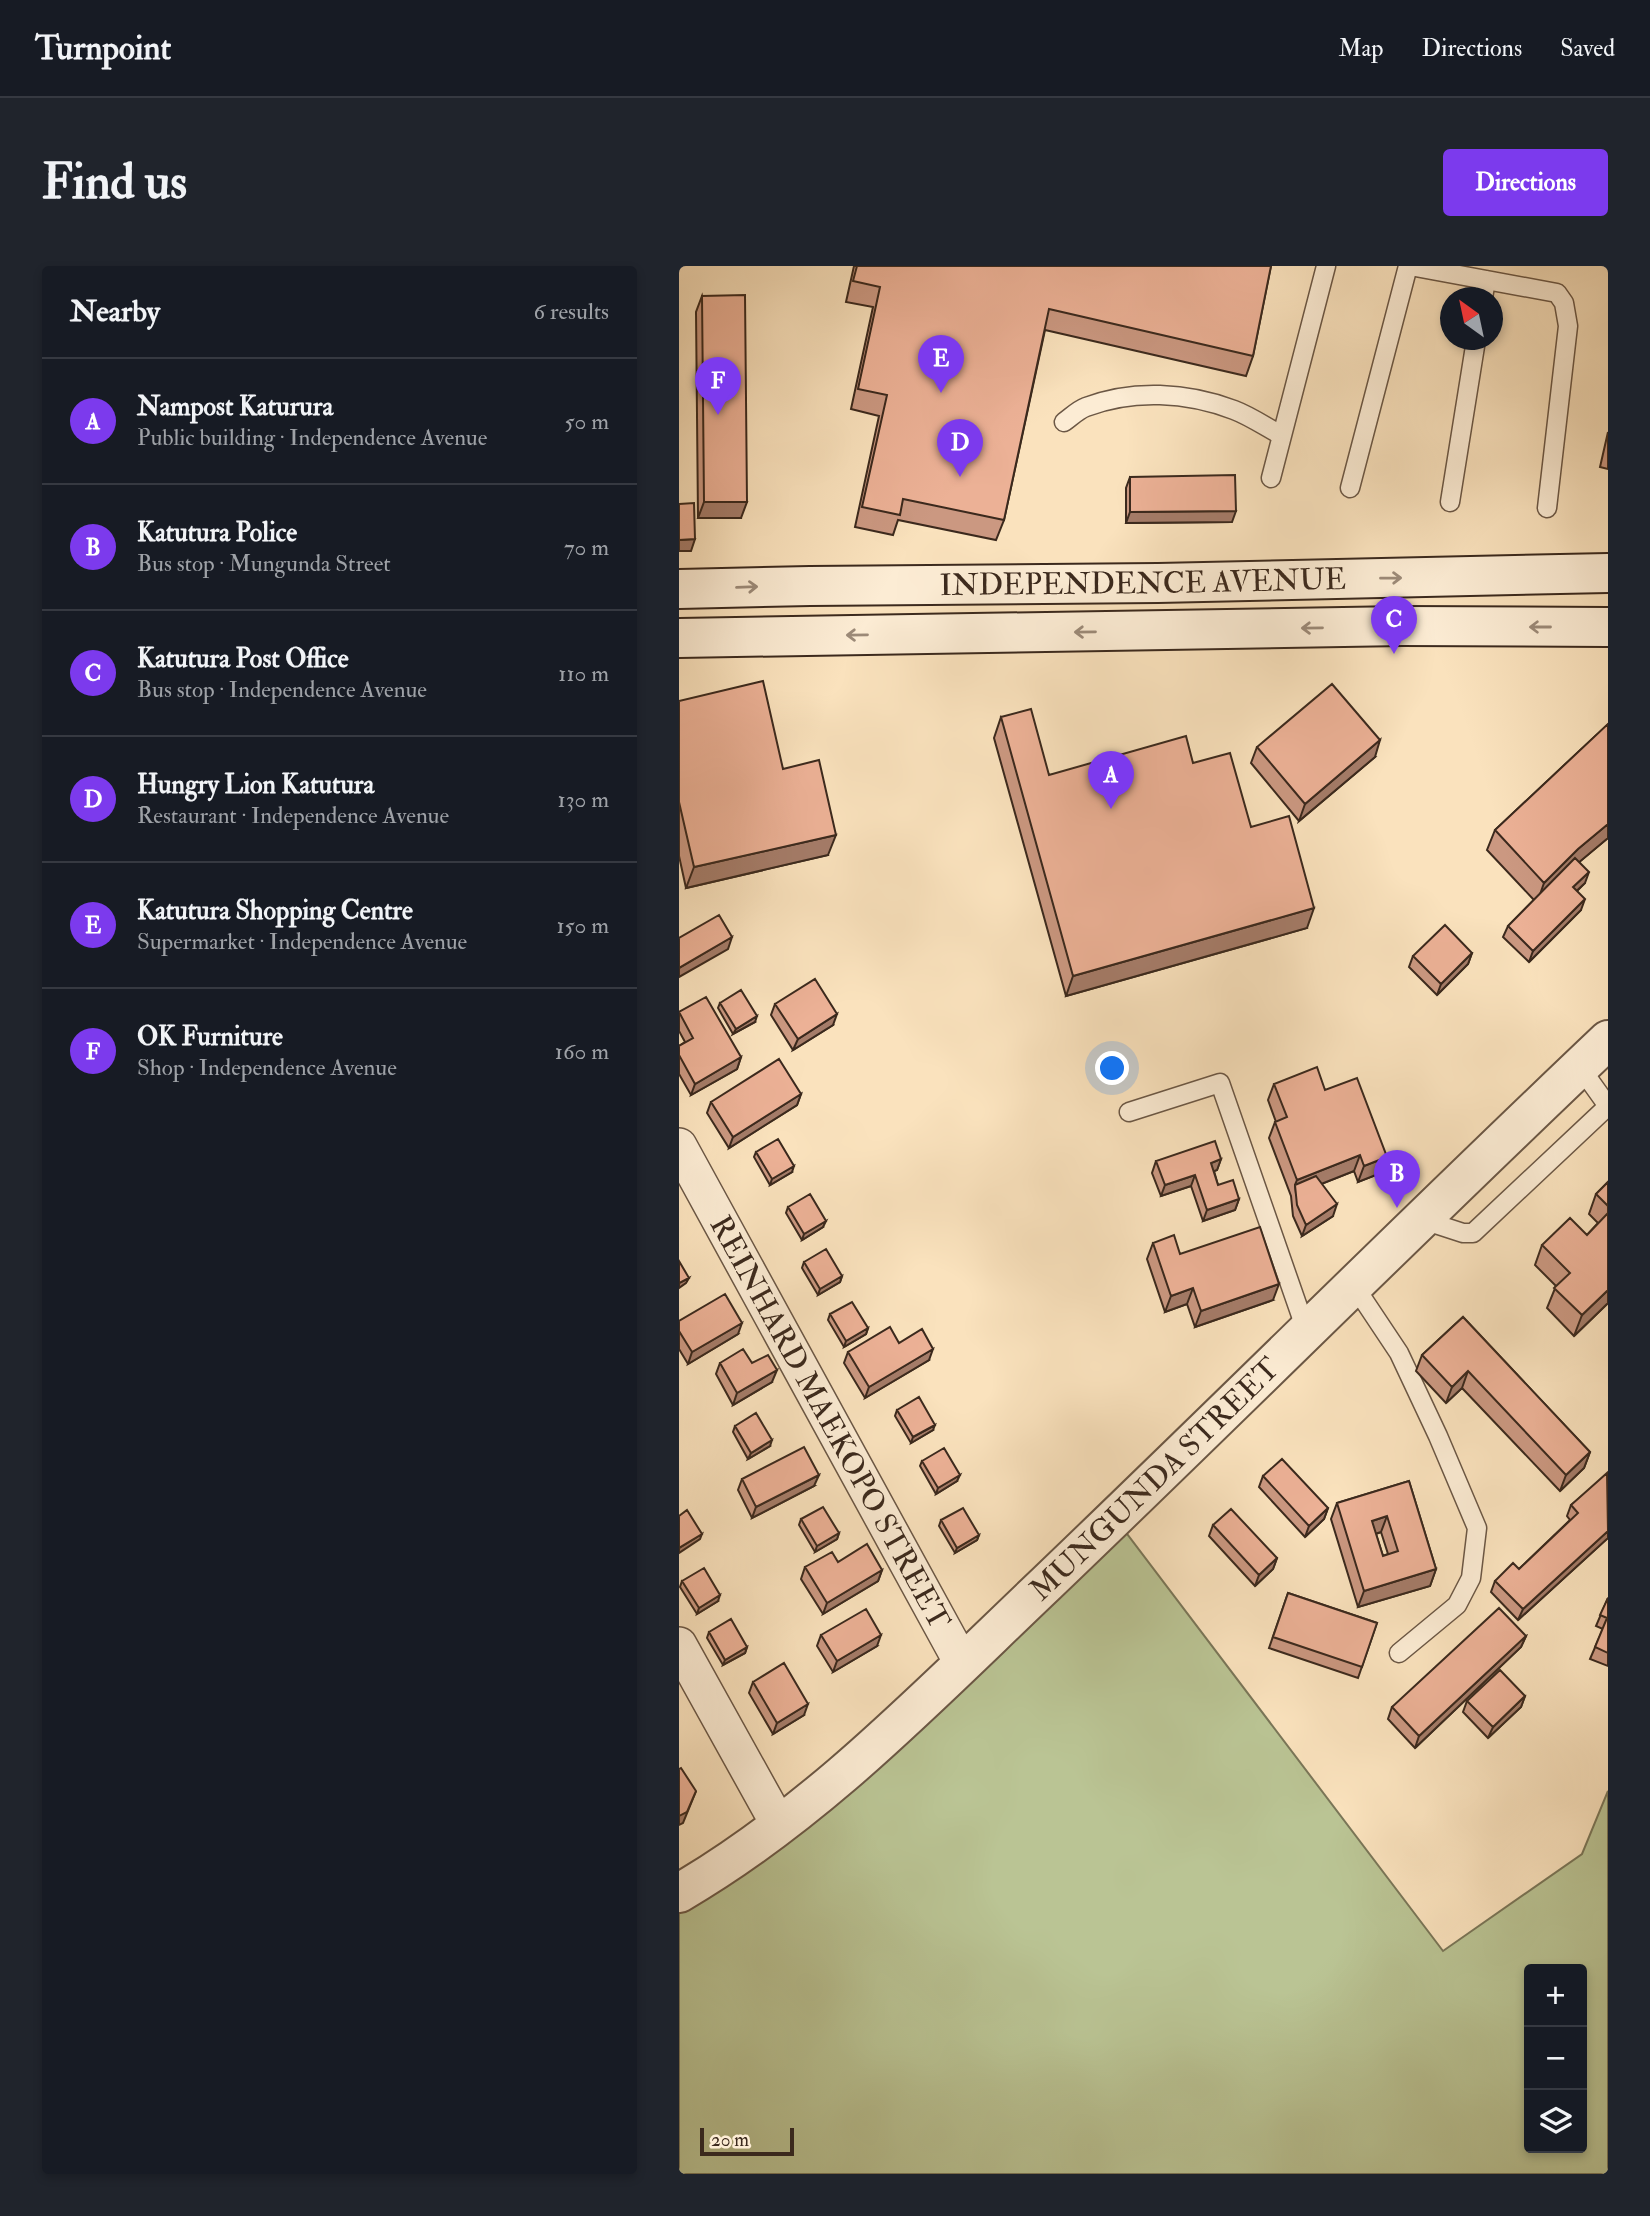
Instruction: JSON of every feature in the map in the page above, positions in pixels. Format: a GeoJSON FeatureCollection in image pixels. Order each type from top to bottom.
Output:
{"type":"FeatureCollection","features":[{"type":"Feature","properties":{"kind":"main road","name":"INDEPENDENCE AVENUE"},"geometry":{"type":"LineString","coordinates":[[679,589],[1159,583],[1608,573]]}},
{"type":"Feature","properties":{"kind":"main road","name":"INDEPENDENCE AVENUE"},"geometry":{"type":"LineString","coordinates":[[679,638],[1402,626],[1608,627]]}},
{"type":"Feature","properties":{"kind":"main road","name":"MUNGUNDA STREET"},"geometry":{"type":"LineString","coordinates":[[679,1893],[724,1867],[837,1778],[1134,1500],[1353,1284],[1608,1040]]}},
{"type":"Feature","properties":{"kind":"street","name":"REINHARD MAEKOPO STREET"},"geometry":{"type":"LineString","coordinates":[[679,1146],[691,1197],[962,1663]]}},
{"type":"Feature","properties":{"kind":"street"},"geometry":{"type":"LineString","coordinates":[[679,1645],[779,1825]]}},
{"type":"Feature","properties":{"kind":"lane"},"geometry":{"type":"LineString","coordinates":[[1271,478],[1326,266]]}},
{"type":"Feature","properties":{"kind":"lane"},"geometry":{"type":"LineString","coordinates":[[1350,488],[1409,266],[1478,287]]}},
{"type":"Feature","properties":{"kind":"lane"},"geometry":{"type":"LineString","coordinates":[[1503,290],[1557,293],[1564,303],[1568,326],[1547,508]]}},
{"type":"Feature","properties":{"kind":"lane"},"geometry":{"type":"LineString","coordinates":[[1450,502],[1474,350]]}},
{"type":"Feature","properties":{"kind":"lane"},"geometry":{"type":"LineString","coordinates":[[1064,422],[1084,407],[1118,398],[1153,394],[1192,397],[1234,410],[1281,435]]}},
{"type":"Feature","properties":{"kind":"lane"},"geometry":{"type":"LineString","coordinates":[[1129,1112],[1220,1083],[1306,1330]]}},
{"type":"Feature","properties":{"kind":"lane"},"geometry":{"type":"LineString","coordinates":[[1353,1284],[1399,1353],[1477,1528],[1471,1578],[1457,1605],[1399,1653]]}},
{"type":"Feature","properties":{"kind":"green space"},"geometry":{"type":"Polygon","coordinates":[[[1115,1518],[1443,1951],[1582,1854],[1608,1791],[1608,2174],[679,2174],[679,1893],[1115,1518]]]}},
{"type":"Feature","properties":{"kind":"building"},"geometry":{"type":"Polygon","coordinates":[[[857,266],[1271,266],[1253,356],[1049,309],[1004,520],[903,499],[900,515],[862,507],[887,395],[858,389],[880,287],[853,281],[857,266]]]}},
{"type":"Feature","properties":{"kind":"building"},"geometry":{"type":"Polygon","coordinates":[[[745,295],[747,502],[704,502],[702,296],[745,295]]]}},
{"type":"Feature","properties":{"kind":"building"},"geometry":{"type":"Polygon","coordinates":[[[1235,475],[1236,511],[1130,512],[1130,477],[1235,475]]]}},
{"type":"Feature","properties":{"kind":"building"},"geometry":{"type":"Polygon","coordinates":[[[694,503],[695,539],[679,540],[679,504],[694,503]]]}},
{"type":"Feature","properties":{"kind":"building"},"geometry":{"type":"Polygon","coordinates":[[[763,681],[783,769],[819,760],[836,835],[694,867],[679,802],[679,701],[763,681]]]}},
{"type":"Feature","properties":{"kind":"building"},"geometry":{"type":"Polygon","coordinates":[[[1332,684],[1380,740],[1305,804],[1257,747],[1332,684]]]}},
{"type":"Feature","properties":{"kind":"building"},"geometry":{"type":"Polygon","coordinates":[[[1031,709],[1049,775],[1186,736],[1193,763],[1230,753],[1251,827],[1289,816],[1314,908],[1073,976],[1001,717],[1031,709]]]}},
{"type":"Feature","properties":{"kind":"building"},"geometry":{"type":"Polygon","coordinates":[[[1608,724],[1608,824],[1544,883],[1495,830],[1608,724]]]}},
{"type":"Feature","properties":{"kind":"building"},"geometry":{"type":"Polygon","coordinates":[[[1575,858],[1589,872],[1573,887],[1585,899],[1533,951],[1508,926],[1575,858]]]}},
{"type":"Feature","properties":{"kind":"building"},"geometry":{"type":"Polygon","coordinates":[[[719,915],[732,937],[679,968],[679,938],[719,915]]]}},
{"type":"Feature","properties":{"kind":"building"},"geometry":{"type":"Polygon","coordinates":[[[1445,925],[1472,953],[1441,984],[1413,956],[1445,925]]]}},
{"type":"Feature","properties":{"kind":"building"},"geometry":{"type":"Polygon","coordinates":[[[815,979],[837,1014],[798,1039],[775,1004],[815,979]]]}},
{"type":"Feature","properties":{"kind":"building"},"geometry":{"type":"Polygon","coordinates":[[[741,990],[757,1016],[736,1029],[720,1003],[741,990]]]}},
{"type":"Feature","properties":{"kind":"building"},"geometry":{"type":"Polygon","coordinates":[[[706,997],[741,1057],[695,1084],[679,1055],[679,1046],[693,1038],[679,1012],[706,997]]]}},
{"type":"Feature","properties":{"kind":"building"},"geometry":{"type":"Polygon","coordinates":[[[779,1059],[801,1094],[733,1137],[711,1102],[779,1059]]]}},
{"type":"Feature","properties":{"kind":"building"},"geometry":{"type":"Polygon","coordinates":[[[1317,1067],[1325,1090],[1357,1078],[1387,1157],[1364,1166],[1360,1155],[1297,1180],[1275,1122],[1287,1117],[1274,1084],[1317,1067]]]}},
{"type":"Feature","properties":{"kind":"building"},"geometry":{"type":"Polygon","coordinates":[[[778,1139],[794,1166],[772,1179],[756,1152],[778,1139]]]}},
{"type":"Feature","properties":{"kind":"building"},"geometry":{"type":"Polygon","coordinates":[[[1215,1141],[1221,1159],[1211,1163],[1218,1185],[1233,1180],[1239,1199],[1207,1210],[1195,1175],[1165,1185],[1156,1161],[1215,1141]]]}},
{"type":"Feature","properties":{"kind":"building"},"geometry":{"type":"Polygon","coordinates":[[[1316,1176],[1337,1204],[1306,1225],[1297,1205],[1295,1185],[1316,1176]]]}},
{"type":"Feature","properties":{"kind":"building"},"geometry":{"type":"Polygon","coordinates":[[[1608,1182],[1608,1206],[1596,1194],[1608,1182]]]}},
{"type":"Feature","properties":{"kind":"building"},"geometry":{"type":"Polygon","coordinates":[[[810,1194],[826,1221],[804,1234],[788,1207],[810,1194]]]}},
{"type":"Feature","properties":{"kind":"building"},"geometry":{"type":"Polygon","coordinates":[[[1608,1213],[1608,1290],[1582,1315],[1554,1288],[1570,1273],[1542,1245],[1570,1218],[1587,1235],[1608,1213]]]}},
{"type":"Feature","properties":{"kind":"building"},"geometry":{"type":"Polygon","coordinates":[[[1260,1227],[1279,1284],[1201,1311],[1193,1288],[1171,1296],[1153,1243],[1174,1235],[1180,1254],[1260,1227]]]}},
{"type":"Feature","properties":{"kind":"building"},"geometry":{"type":"Polygon","coordinates":[[[826,1249],[842,1276],[820,1289],[804,1262],[826,1249]]]}},
{"type":"Feature","properties":{"kind":"building"},"geometry":{"type":"Polygon","coordinates":[[[679,1261],[689,1278],[679,1283],[679,1261]]]}},
{"type":"Feature","properties":{"kind":"building"},"geometry":{"type":"Polygon","coordinates":[[[725,1294],[742,1323],[692,1352],[679,1331],[679,1321],[725,1294]]]}},
{"type":"Feature","properties":{"kind":"building"},"geometry":{"type":"Polygon","coordinates":[[[852,1302],[868,1328],[846,1341],[830,1314],[852,1302]]]}},
{"type":"Feature","properties":{"kind":"building"},"geometry":{"type":"Polygon","coordinates":[[[1463,1317],[1590,1452],[1566,1475],[1468,1371],[1452,1387],[1422,1355],[1463,1317]]]}},
{"type":"Feature","properties":{"kind":"building"},"geometry":{"type":"Polygon","coordinates":[[[890,1327],[899,1343],[922,1329],[933,1349],[869,1387],[848,1352],[890,1327]]]}},
{"type":"Feature","properties":{"kind":"building"},"geometry":{"type":"Polygon","coordinates":[[[743,1349],[752,1363],[768,1355],[777,1370],[737,1393],[720,1363],[743,1349]]]}},
{"type":"Feature","properties":{"kind":"building"},"geometry":{"type":"Polygon","coordinates":[[[919,1397],[935,1425],[913,1437],[897,1410],[919,1397]]]}},
{"type":"Feature","properties":{"kind":"building"},"geometry":{"type":"Polygon","coordinates":[[[756,1413],[772,1440],[751,1453],[735,1426],[756,1413]]]}},
{"type":"Feature","properties":{"kind":"building"},"geometry":{"type":"Polygon","coordinates":[[[804,1447],[819,1475],[756,1507],[742,1479],[804,1447]]]}},
{"type":"Feature","properties":{"kind":"building"},"geometry":{"type":"Polygon","coordinates":[[[944,1448],[960,1475],[938,1488],[922,1461],[944,1448]]]}},
{"type":"Feature","properties":{"kind":"building"},"geometry":{"type":"Polygon","coordinates":[[[1282,1459],[1328,1508],[1309,1526],[1263,1476],[1282,1459]]]}},
{"type":"Feature","properties":{"kind":"building"},"geometry":{"type":"Polygon","coordinates":[[[1607,1473],[1608,1531],[1523,1609],[1495,1581],[1513,1563],[1519,1569],[1578,1513],[1571,1505],[1607,1473]]]}},
{"type":"Feature","properties":{"kind":"building"},"geometry":{"type":"Polygon","coordinates":[[[1409,1481],[1436,1569],[1364,1591],[1337,1503],[1409,1481]],[[1387,1516],[1372,1521],[1383,1556],[1398,1551],[1387,1516]]]}},
{"type":"Feature","properties":{"kind":"building"},"geometry":{"type":"Polygon","coordinates":[[[823,1507],[839,1533],[817,1546],[801,1519],[823,1507]]]}},
{"type":"Feature","properties":{"kind":"building"},"geometry":{"type":"Polygon","coordinates":[[[963,1508],[979,1535],[957,1548],[941,1520],[963,1508]]]}},
{"type":"Feature","properties":{"kind":"building"},"geometry":{"type":"Polygon","coordinates":[[[1231,1509],[1277,1558],[1259,1575],[1213,1525],[1231,1509]]]}},
{"type":"Feature","properties":{"kind":"building"},"geometry":{"type":"Polygon","coordinates":[[[687,1510],[702,1534],[679,1548],[679,1516],[687,1510]]]}},
{"type":"Feature","properties":{"kind":"building"},"geometry":{"type":"Polygon","coordinates":[[[867,1544],[882,1570],[827,1603],[805,1567],[832,1552],[838,1562],[867,1544]]]}},
{"type":"Feature","properties":{"kind":"building"},"geometry":{"type":"Polygon","coordinates":[[[704,1568],[720,1595],[699,1608],[682,1581],[704,1568]]]}},
{"type":"Feature","properties":{"kind":"building"},"geometry":{"type":"Polygon","coordinates":[[[1288,1593],[1377,1623],[1362,1667],[1273,1637],[1288,1593]]]}},
{"type":"Feature","properties":{"kind":"building"},"geometry":{"type":"Polygon","coordinates":[[[1608,1598],[1608,1653],[1595,1647],[1607,1618],[1600,1615],[1608,1598]]]}},
{"type":"Feature","properties":{"kind":"building"},"geometry":{"type":"Polygon","coordinates":[[[1499,1608],[1526,1636],[1419,1736],[1392,1707],[1499,1608]]]}},
{"type":"Feature","properties":{"kind":"building"},"geometry":{"type":"Polygon","coordinates":[[[866,1609],[881,1635],[837,1661],[821,1635],[866,1609]]]}},
{"type":"Feature","properties":{"kind":"building"},"geometry":{"type":"Polygon","coordinates":[[[731,1619],[747,1647],[725,1660],[709,1632],[731,1619]]]}},
{"type":"Feature","properties":{"kind":"building"},"geometry":{"type":"Polygon","coordinates":[[[784,1663],[808,1704],[777,1723],[753,1682],[784,1663]]]}},
{"type":"Feature","properties":{"kind":"building"},"geometry":{"type":"Polygon","coordinates":[[[1500,1670],[1525,1696],[1493,1727],[1467,1701],[1500,1670]]]}},
{"type":"Feature","properties":{"kind":"building"},"geometry":{"type":"Polygon","coordinates":[[[681,1768],[696,1791],[687,1812],[679,1816],[679,1769],[681,1768]]]}},
{"type":"Feature","properties":{"kind":"place","name":"Katutura Shopping Centre"},"geometry":{"type":"Point","coordinates":[941,393]}},
{"type":"Feature","properties":{"kind":"place","name":"OK Furniture"},"geometry":{"type":"Point","coordinates":[718,415]}},
{"type":"Feature","properties":{"kind":"place","name":"Hungry Lion Katutura"},"geometry":{"type":"Point","coordinates":[960,477]}},
{"type":"Feature","properties":{"kind":"place","name":"Katutura Post Office"},"geometry":{"type":"Point","coordinates":[1394,654]}},
{"type":"Feature","properties":{"kind":"place","name":"Nampost Katurura"},"geometry":{"type":"Point","coordinates":[1111,809]}},
{"type":"Feature","properties":{"kind":"place","name":"Katutura Police"},"geometry":{"type":"Point","coordinates":[1397,1208]}}]}
